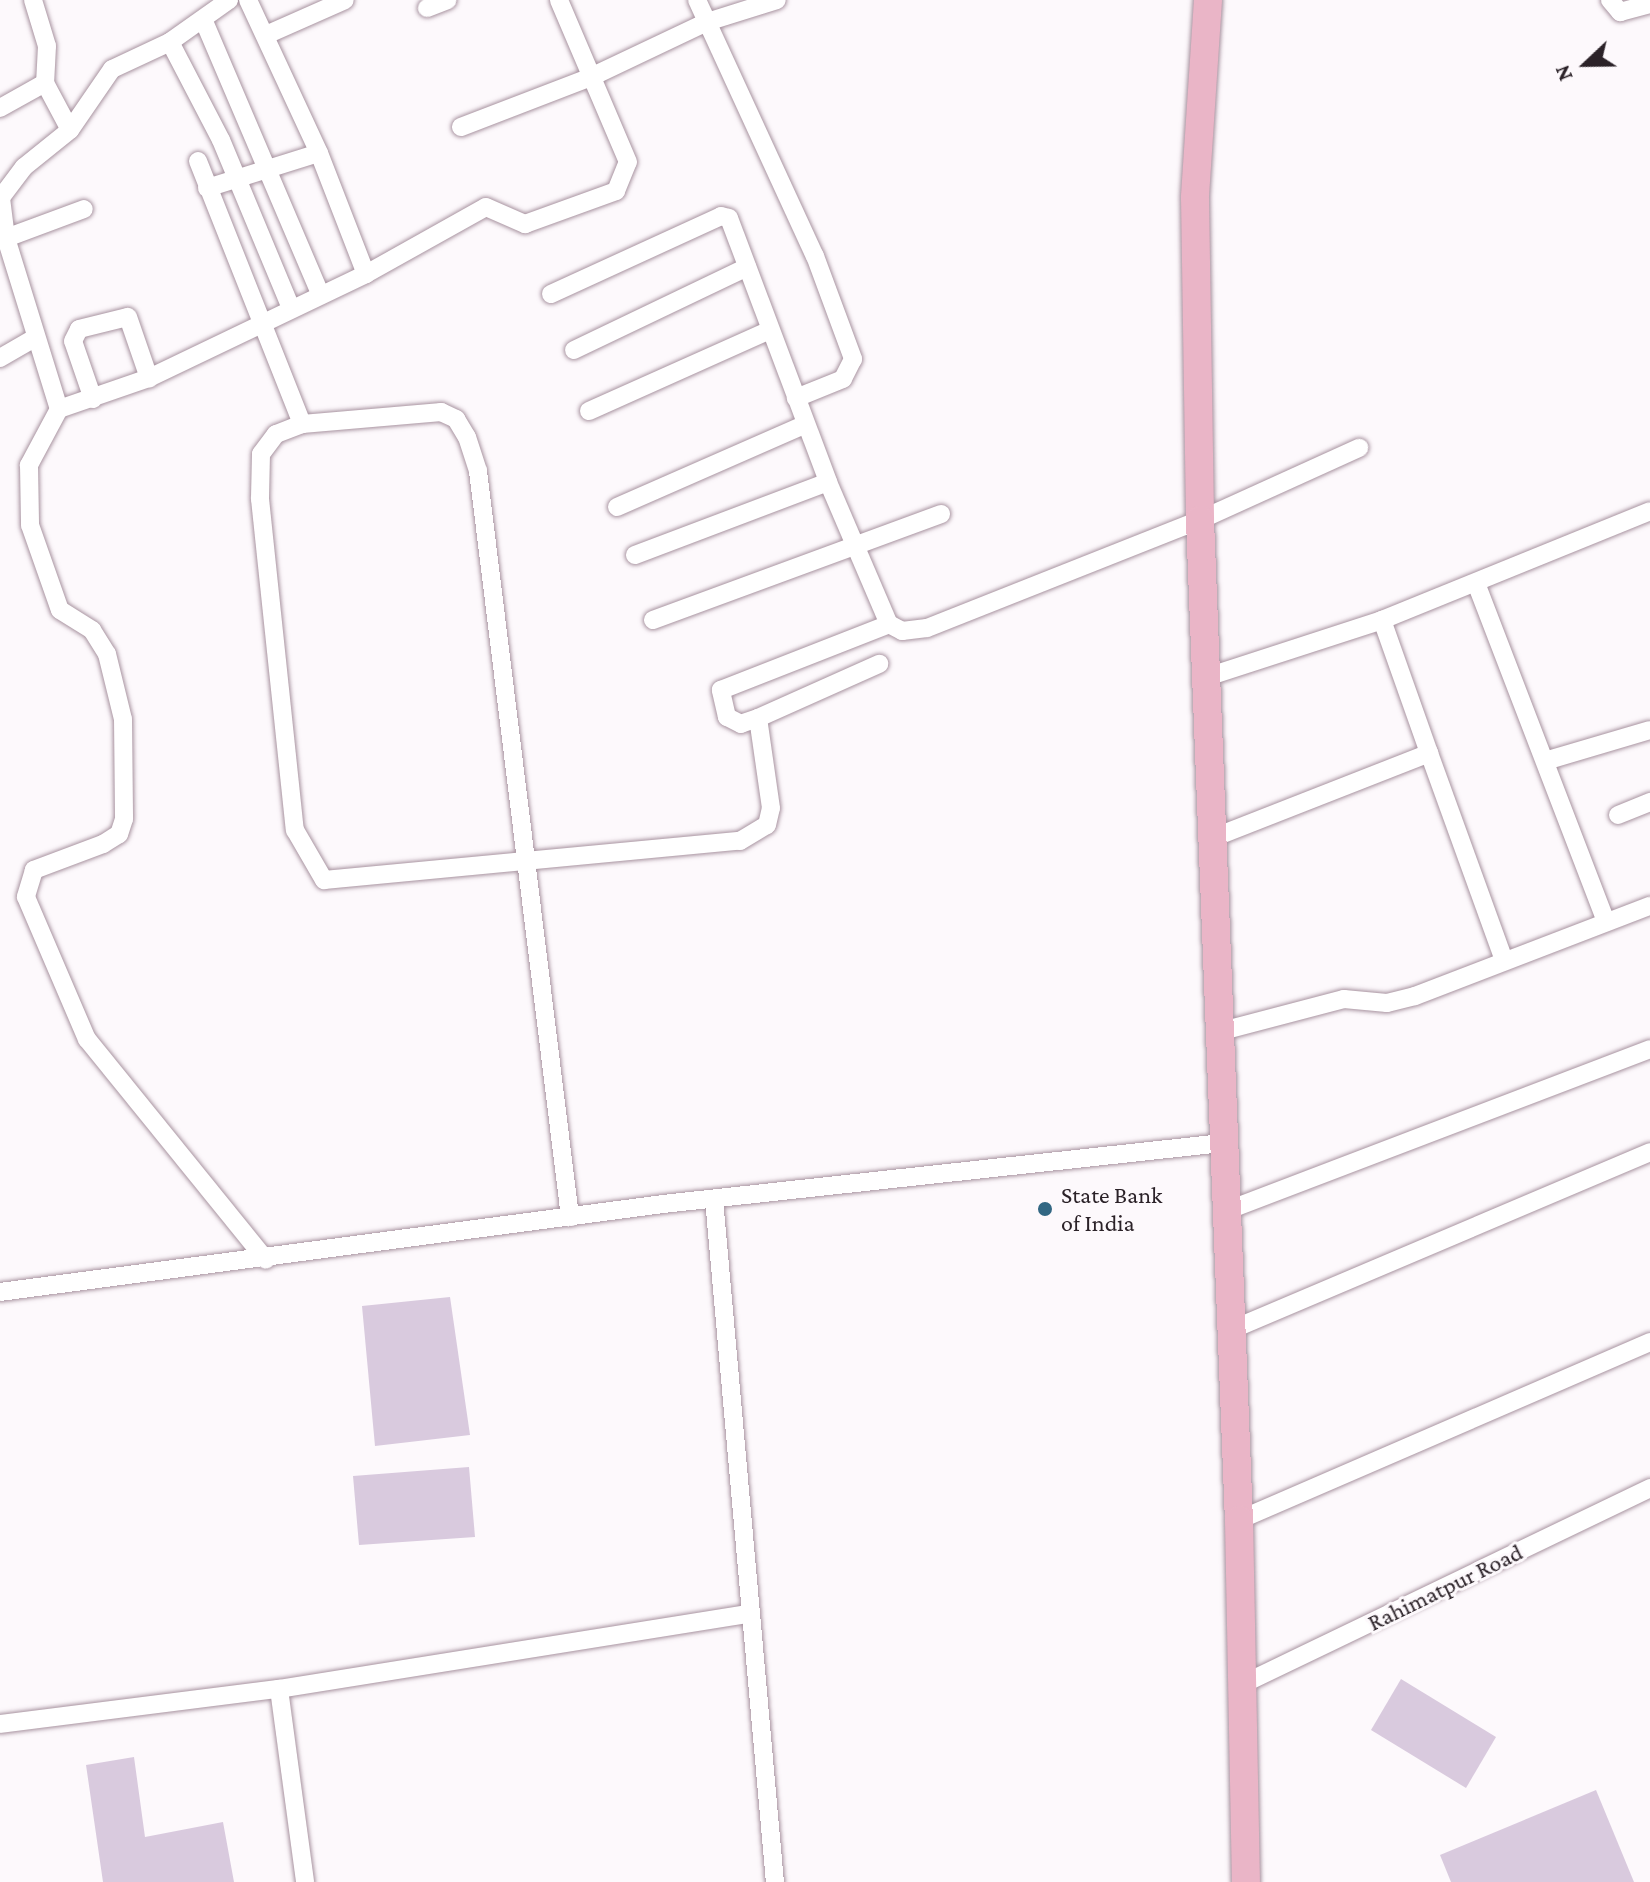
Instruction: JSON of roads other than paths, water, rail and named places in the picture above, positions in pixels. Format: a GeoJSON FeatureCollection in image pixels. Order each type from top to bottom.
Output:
{"type":"FeatureCollection","features":[{"type":"Feature","properties":{"kind":"main road"},"geometry":{"type":"LineString","coordinates":[[1208,0],[1195,198],[1200,520],[1215,837],[1223,1143],[1239,1520],[1246,1882]]}},
{"type":"Feature","properties":{"kind":"street"},"geometry":{"type":"LineString","coordinates":[[33,0],[47,46],[45,83],[70,130]]}},
{"type":"Feature","properties":{"kind":"street"},"geometry":{"type":"LineString","coordinates":[[59,409],[34,338],[6,238],[1,199],[24,167],[70,130],[112,69],[170,42],[229,0]]}},
{"type":"Feature","properties":{"kind":"street"},"geometry":{"type":"LineString","coordinates":[[248,0],[319,153],[366,274]]}},
{"type":"Feature","properties":{"kind":"street"},"geometry":{"type":"LineString","coordinates":[[266,35],[345,0]]}},
{"type":"Feature","properties":{"kind":"street"},"geometry":{"type":"LineString","coordinates":[[427,8],[448,0]]}},
{"type":"Feature","properties":{"kind":"street"},"geometry":{"type":"LineString","coordinates":[[266,1260],[87,1039],[26,897],[34,870],[103,844],[119,834],[124,819],[123,719],[107,654],[92,630],[60,610],[30,525],[29,465],[59,409],[149,378],[366,274],[486,207],[525,224],[616,191],[626,180],[628,162],[559,0]]}},
{"type":"Feature","properties":{"kind":"street"},"geometry":{"type":"LineString","coordinates":[[697,0],[815,256],[853,359],[843,379],[796,398]]}},
{"type":"Feature","properties":{"kind":"street"},"geometry":{"type":"LineString","coordinates":[[461,127],[591,77],[707,22],[777,0]]}},
{"type":"Feature","properties":{"kind":"street"},"geometry":{"type":"LineString","coordinates":[[1610,0],[1620,12],[1650,4]]}},
{"type":"Feature","properties":{"kind":"street"},"geometry":{"type":"LineString","coordinates":[[203,19],[265,171],[321,295]]}},
{"type":"Feature","properties":{"kind":"street"},"geometry":{"type":"LineString","coordinates":[[170,42],[238,179],[291,308]]}},
{"type":"Feature","properties":{"kind":"street"},"geometry":{"type":"LineString","coordinates":[[0,108],[45,83]]}},
{"type":"Feature","properties":{"kind":"street"},"geometry":{"type":"LineString","coordinates":[[207,188],[319,153]]}},
{"type":"Feature","properties":{"kind":"street"},"geometry":{"type":"LineString","coordinates":[[198,161],[302,424]]}},
{"type":"Feature","properties":{"kind":"street"},"geometry":{"type":"LineString","coordinates":[[6,238],[84,209]]}},
{"type":"Feature","properties":{"kind":"street"},"geometry":{"type":"LineString","coordinates":[[551,294],[721,216],[729,218],[853,547],[889,624],[902,631],[927,628],[1200,520],[1359,448]]}},
{"type":"Feature","properties":{"kind":"street"},"geometry":{"type":"LineString","coordinates":[[574,350],[747,267]]}},
{"type":"Feature","properties":{"kind":"street"},"geometry":{"type":"LineString","coordinates":[[93,399],[73,341],[79,329],[128,317],[149,378]]}},
{"type":"Feature","properties":{"kind":"street"},"geometry":{"type":"LineString","coordinates":[[589,411],[770,330]]}},
{"type":"Feature","properties":{"kind":"street"},"geometry":{"type":"LineString","coordinates":[[0,358],[34,338]]}},
{"type":"Feature","properties":{"kind":"street"},"geometry":{"type":"LineString","coordinates":[[570,1217],[527,863],[478,471],[467,437],[441,412],[302,424],[276,434],[261,454],[260,499],[295,830],[310,863],[324,880],[344,882],[527,863],[755,835],[767,825],[771,808],[758,718]]}},
{"type":"Feature","properties":{"kind":"street"},"geometry":{"type":"LineString","coordinates":[[617,507],[806,424]]}},
{"type":"Feature","properties":{"kind":"street"},"geometry":{"type":"LineString","coordinates":[[635,555],[828,482]]}},
{"type":"Feature","properties":{"kind":"street"},"geometry":{"type":"LineString","coordinates":[[1207,677],[1382,620],[1650,511]]}},
{"type":"Feature","properties":{"kind":"street"},"geometry":{"type":"LineString","coordinates":[[653,620],[941,514]]}},
{"type":"Feature","properties":{"kind":"street"},"geometry":{"type":"LineString","coordinates":[[1476,583],[1606,922]]}},
{"type":"Feature","properties":{"kind":"street"},"geometry":{"type":"LineString","coordinates":[[1382,620],[1504,960]]}},
{"type":"Feature","properties":{"kind":"street"},"geometry":{"type":"LineString","coordinates":[[879,664],[741,724],[727,717],[720,695],[725,685],[889,624]]}},
{"type":"Feature","properties":{"kind":"street"},"geometry":{"type":"LineString","coordinates":[[1545,761],[1650,730]]}},
{"type":"Feature","properties":{"kind":"street"},"geometry":{"type":"LineString","coordinates":[[1215,837],[1429,753]]}},
{"type":"Feature","properties":{"kind":"street"},"geometry":{"type":"LineString","coordinates":[[1618,815],[1650,802]]}},
{"type":"Feature","properties":{"kind":"street"},"geometry":{"type":"LineString","coordinates":[[1222,1031],[1344,999],[1401,1000],[1650,906]]}},
{"type":"Feature","properties":{"kind":"street"},"geometry":{"type":"LineString","coordinates":[[1226,1211],[1650,1049]]}},
{"type":"Feature","properties":{"kind":"street"},"geometry":{"type":"LineString","coordinates":[[0,1292],[266,1260],[714,1199],[1223,1143]]}},
{"type":"Feature","properties":{"kind":"street"},"geometry":{"type":"LineString","coordinates":[[1231,1330],[1650,1152]]}},
{"type":"Feature","properties":{"kind":"street"},"geometry":{"type":"LineString","coordinates":[[714,1199],[747,1614],[775,1882]]}},
{"type":"Feature","properties":{"kind":"street"},"geometry":{"type":"LineString","coordinates":[[1239,1520],[1650,1342]]}},
{"type":"Feature","properties":{"kind":"street","name":"Rahimatpur Road"},"geometry":{"type":"LineString","coordinates":[[1241,1685],[1650,1488]]}},
{"type":"Feature","properties":{"kind":"street"},"geometry":{"type":"LineString","coordinates":[[0,1724],[279,1689],[747,1614]]}},
{"type":"Feature","properties":{"kind":"street"},"geometry":{"type":"LineString","coordinates":[[279,1689],[305,1882]]}},
{"type":"Feature","properties":{"kind":"place","name":"State Bank of India"},"geometry":{"type":"Point","coordinates":[1045,1209]}}]}
